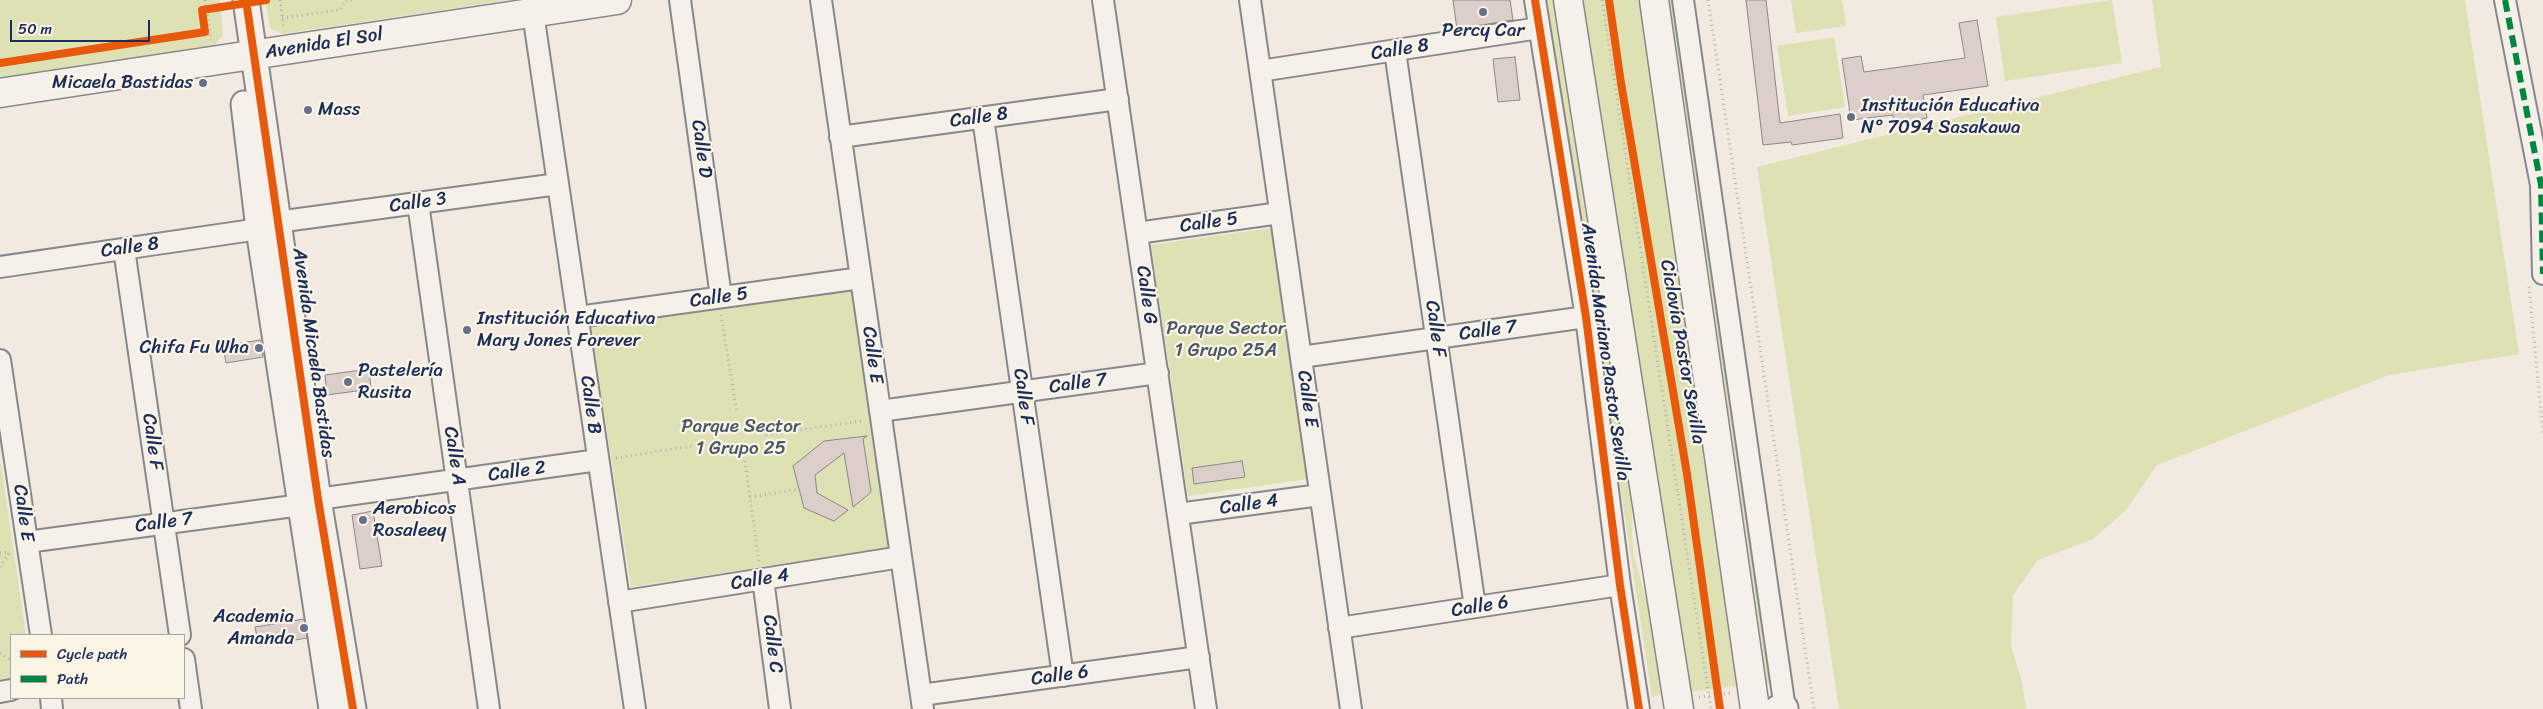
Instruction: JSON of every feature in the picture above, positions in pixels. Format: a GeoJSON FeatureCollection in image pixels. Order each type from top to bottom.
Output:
{"type":"FeatureCollection","features":[{"type":"Feature","properties":{"kind":"main road","name":"Avenida El Sol"},"geometry":{"type":"LineString","coordinates":[[0,93],[618,0]]}},
{"type":"Feature","properties":{"kind":"main road","name":"Avenida Mariano Pastor Sevilla"},"geometry":{"type":"LineString","coordinates":[[1568,0],[1678,704]]}},
{"type":"Feature","properties":{"kind":"main road"},"geometry":{"type":"LineString","coordinates":[[1654,0],[1754,700]]}},
{"type":"Feature","properties":{"kind":"street","name":"Calle D"},"geometry":{"type":"LineString","coordinates":[[680,0],[725,304]]}},
{"type":"Feature","properties":{"kind":"street","name":"Calle E"},"geometry":{"type":"LineString","coordinates":[[821,0],[922,702]]}},
{"type":"Feature","properties":{"kind":"street","name":"Calle G"},"geometry":{"type":"LineString","coordinates":[[1103,0],[1206,709]]}},
{"type":"Feature","properties":{"kind":"street","name":"Calle E"},"geometry":{"type":"LineString","coordinates":[[1250,0],[1351,709]]}},
{"type":"Feature","properties":{"kind":"street","name":"Avenida Mariano Pastor Sevilla"},"geometry":{"type":"LineString","coordinates":[[1535,0],[1586,317],[1620,585],[1639,709]]}},
{"type":"Feature","properties":{"kind":"street"},"geometry":{"type":"LineString","coordinates":[[1683,0],[1782,703]]}},
{"type":"Feature","properties":{"kind":"street"},"geometry":{"type":"LineString","coordinates":[[2505,0],[2542,184],[2536,279]]}},
{"type":"Feature","properties":{"kind":"street","name":"Avenida Micaela Bastidas"},"geometry":{"type":"LineString","coordinates":[[228,4],[235,57],[268,225],[310,502],[332,709]]}},
{"type":"Feature","properties":{"kind":"street","name":"Calle B"},"geometry":{"type":"LineString","coordinates":[[533,13],[578,317],[611,458],[619,602],[635,709]]}},
{"type":"Feature","properties":{"kind":"street","name":"Calle 8"},"geometry":{"type":"LineString","coordinates":[[1260,71],[1539,28]]}},
{"type":"Feature","properties":{"kind":"street","name":"Calle F"},"geometry":{"type":"LineString","coordinates":[[1396,51],[1474,607]]}},
{"type":"Feature","properties":{"kind":"street","name":"Calle 8"},"geometry":{"type":"LineString","coordinates":[[840,137],[1118,99]]}},
{"type":"Feature","properties":{"kind":"street","name":"Calle F"},"geometry":{"type":"LineString","coordinates":[[983,118],[1063,676]]}},
{"type":"Feature","properties":{"kind":"street","name":"Calle 3"},"geometry":{"type":"LineString","coordinates":[[268,225],[558,184]]}},
{"type":"Feature","properties":{"kind":"street","name":"Calle A"},"geometry":{"type":"LineString","coordinates":[[418,203],[489,709]]}},
{"type":"Feature","properties":{"kind":"street","name":"Calle 5"},"geometry":{"type":"LineString","coordinates":[[1137,233],[1280,213]]}},
{"type":"Feature","properties":{"kind":"street","name":"Calle 8"},"geometry":{"type":"LineString","coordinates":[[0,267],[268,225]]}},
{"type":"Feature","properties":{"kind":"street","name":"Calle F"},"geometry":{"type":"LineString","coordinates":[[124,249],[180,634]]}},
{"type":"Feature","properties":{"kind":"street","name":"Calle 5"},"geometry":{"type":"LineString","coordinates":[[578,317],[725,304],[861,278]]}},
{"type":"Feature","properties":{"kind":"street","name":"Calle 7"},"geometry":{"type":"LineString","coordinates":[[1301,357],[1586,317]]}},
{"type":"Feature","properties":{"kind":"street","name":"Calle E"},"geometry":{"type":"LineString","coordinates":[[0,360],[4,413],[41,634]]}},
{"type":"Feature","properties":{"kind":"street","name":"Calle 7"},"geometry":{"type":"LineString","coordinates":[[881,415],[1022,392],[1158,373]]}},
{"type":"Feature","properties":{"kind":"street","name":"Calle 2"},"geometry":{"type":"LineString","coordinates":[[310,502],[611,458]]}},
{"type":"Feature","properties":{"kind":"street","name":"Calle 4"},"geometry":{"type":"LineString","coordinates":[[1178,514],[1320,495]]}},
{"type":"Feature","properties":{"kind":"street","name":"Avenida Micaela Bastidas"},"geometry":{"type":"LineString","coordinates":[[310,502],[352,709]]}},
{"type":"Feature","properties":{"kind":"street","name":"Calle 7"},"geometry":{"type":"LineString","coordinates":[[27,542],[310,502]]}},
{"type":"Feature","properties":{"kind":"street","name":"Calle 4"},"geometry":{"type":"LineString","coordinates":[[619,602],[766,571],[901,557]]}},
{"type":"Feature","properties":{"kind":"street","name":"Calle C"},"geometry":{"type":"LineString","coordinates":[[766,571],[780,709]]}},
{"type":"Feature","properties":{"kind":"street","name":"Calle 6"},"geometry":{"type":"LineString","coordinates":[[1339,628],[1620,585]]}},
{"type":"Feature","properties":{"kind":"street","name":"Calle 6"},"geometry":{"type":"LineString","coordinates":[[922,702],[1063,676],[1199,657]]}},
{"type":"Feature","properties":{"kind":"street"},"geometry":{"type":"LineString","coordinates":[[185,666],[191,709]]}},
{"type":"Feature","properties":{"kind":"path"},"geometry":{"type":"LineString","coordinates":[[205,0],[228,4]]}},
{"type":"Feature","properties":{"kind":"path"},"geometry":{"type":"LineString","coordinates":[[280,0],[286,50]]}},
{"type":"Feature","properties":{"kind":"path"},"geometry":{"type":"LineString","coordinates":[[282,18],[340,10],[345,1],[352,0]]}},
{"type":"Feature","properties":{"kind":"path"},"geometry":{"type":"LineString","coordinates":[[1602,0],[1711,709]]}},
{"type":"Feature","properties":{"kind":"path"},"geometry":{"type":"LineString","coordinates":[[1708,0],[1814,709]]}},
{"type":"Feature","properties":{"kind":"path"},"geometry":{"type":"LineString","coordinates":[[205,32],[202,10],[228,4]]}},
{"type":"Feature","properties":{"kind":"path"},"geometry":{"type":"LineString","coordinates":[[228,4],[235,57]]}},
{"type":"Feature","properties":{"kind":"path"},"geometry":{"type":"LineString","coordinates":[[2536,279],[2543,433]]}},
{"type":"Feature","properties":{"kind":"path"},"geometry":{"type":"LineString","coordinates":[[725,304],[720,312],[737,413]]}},
{"type":"Feature","properties":{"kind":"path"},"geometry":{"type":"LineString","coordinates":[[766,435],[881,415]]}},
{"type":"Feature","properties":{"kind":"path"},"geometry":{"type":"LineString","coordinates":[[611,458],[717,442]]}},
{"type":"Feature","properties":{"kind":"path"},"geometry":{"type":"LineString","coordinates":[[745,461],[759,564],[766,571]]}},
{"type":"Feature","properties":{"kind":"path"},"geometry":{"type":"LineString","coordinates":[[750,497],[800,489]]}},
{"type":"Feature","properties":{"kind":"path"},"geometry":{"type":"LineString","coordinates":[[0,553],[10,552],[0,567]]}},
{"type":"Feature","properties":{"kind":"path"},"geometry":{"type":"LineString","coordinates":[[1782,703],[1810,683]]}},
{"type":"Feature","properties":{"kind":"path"},"geometry":{"type":"LineString","coordinates":[[1717,685],[1719,698]]}},
{"type":"Feature","properties":{"kind":"path"},"geometry":{"type":"LineString","coordinates":[[1678,704],[1709,696],[1754,700]]}},
{"type":"Feature","properties":{"kind":"green space"},"geometry":{"type":"Polygon","coordinates":[[[0,0],[220,0],[223,35],[215,45],[0,80],[0,0]]]}},
{"type":"Feature","properties":{"kind":"green space"},"geometry":{"type":"Polygon","coordinates":[[[265,0],[509,0],[282,34],[270,28],[265,0]]]}},
{"type":"Feature","properties":{"kind":"green space"},"geometry":{"type":"Polygon","coordinates":[[[1547,0],[1562,0],[1633,486],[1632,535],[1634,557],[1650,611],[1666,694],[1652,697],[1547,0]]]}},
{"type":"Feature","properties":{"kind":"green space"},"geometry":{"type":"Polygon","coordinates":[[[1583,0],[1639,0],[1739,686],[1688,692],[1583,0]]]}},
{"type":"Feature","properties":{"kind":"green space"},"geometry":{"type":"Polygon","coordinates":[[[1662,0],[1672,0],[1771,683],[1760,685],[1662,0]]]}},
{"type":"Feature","properties":{"kind":"green space"},"geometry":{"type":"Polygon","coordinates":[[[1791,0],[1842,0],[1846,26],[1796,33],[1791,0]]]}},
{"type":"Feature","properties":{"kind":"green space"},"geometry":{"type":"Polygon","coordinates":[[[2112,0],[2122,63],[2005,81],[1996,17],[2112,0]]]}},
{"type":"Feature","properties":{"kind":"green space"},"geometry":{"type":"Polygon","coordinates":[[[2152,0],[2465,0],[2519,354],[2389,375],[2157,465],[2125,511],[2093,539],[2038,560],[2013,595],[2011,646],[2022,682],[2026,709],[1839,709],[1757,167],[2161,67],[2152,0]]]}},
{"type":"Feature","properties":{"kind":"green space"},"geometry":{"type":"Polygon","coordinates":[[[1834,37],[1845,107],[1788,116],[1777,46],[1834,37]]]}},
{"type":"Feature","properties":{"kind":"green space","name":"Parque Sector 1 Grupo 25A"},"geometry":{"type":"Polygon","coordinates":[[[1271,228],[1308,479],[1188,496],[1151,245],[1271,228]]]}},
{"type":"Feature","properties":{"kind":"green space","name":"Parque Sector 1 Grupo 25"},"geometry":{"type":"Polygon","coordinates":[[[853,287],[890,547],[631,587],[591,328],[853,287]]]}},
{"type":"Feature","properties":{"kind":"green space"},"geometry":{"type":"Polygon","coordinates":[[[0,458],[26,634],[10,634],[10,678],[0,679],[0,458]]]}},
{"type":"Feature","properties":{"kind":"building","name":"Percy Car"},"geometry":{"type":"Polygon","coordinates":[[[1453,0],[1510,0],[1513,20],[1457,29],[1453,0]]]}},
{"type":"Feature","properties":{"kind":"building"},"geometry":{"type":"Polygon","coordinates":[[[1746,0],[1766,0],[1780,123],[1840,114],[1843,138],[1792,145],[1791,142],[1763,145],[1746,0]]]}},
{"type":"Feature","properties":{"kind":"building"},"geometry":{"type":"Polygon","coordinates":[[[1977,20],[1988,86],[1923,95],[1927,118],[1894,126],[1893,115],[1851,120],[1842,59],[1861,56],[1864,72],[1965,58],[1959,23],[1977,20]]]}},
{"type":"Feature","properties":{"kind":"building"},"geometry":{"type":"Polygon","coordinates":[[[1515,57],[1520,100],[1498,102],[1493,59],[1515,57]]]}},
{"type":"Feature","properties":{"kind":"building"},"geometry":{"type":"Polygon","coordinates":[[[260,340],[263,357],[226,363],[223,346],[260,340]]]}},
{"type":"Feature","properties":{"kind":"building","name":"Pastelería Rusita"},"geometry":{"type":"Polygon","coordinates":[[[369,369],[371,389],[327,395],[325,375],[369,369]]]}},
{"type":"Feature","properties":{"kind":"building"},"geometry":{"type":"Polygon","coordinates":[[[867,436],[863,439],[871,491],[869,494],[853,507],[844,453],[815,475],[817,493],[848,510],[834,521],[804,508],[793,466],[824,441],[867,436]]]}},
{"type":"Feature","properties":{"kind":"building"},"geometry":{"type":"Polygon","coordinates":[[[1242,461],[1245,477],[1194,484],[1192,468],[1242,461]]]}},
{"type":"Feature","properties":{"kind":"building"},"geometry":{"type":"Polygon","coordinates":[[[373,511],[382,566],[360,569],[352,515],[373,511]]]}},
{"type":"Feature","properties":{"kind":"building"},"geometry":{"type":"Polygon","coordinates":[[[304,619],[307,638],[259,646],[255,627],[304,619]]]}},
{"type":"Feature","properties":{"kind":"marked path"},"geometry":{"type":"LineString","coordinates":[[2505,0],[2541,185],[2543,274]]}},
{"type":"Feature","properties":{"kind":"cycle path"},"geometry":{"type":"LineString","coordinates":[[246,0],[318,499],[353,709]]}},
{"type":"Feature","properties":{"kind":"cycle path"},"geometry":{"type":"LineString","coordinates":[[0,63],[205,32],[202,10],[266,0]]}},
{"type":"Feature","properties":{"kind":"cycle path"},"geometry":{"type":"LineString","coordinates":[[1535,0],[1586,317],[1620,585],[1639,709]]}},
{"type":"Feature","properties":{"kind":"cycle path","name":"Ciclovía Pastor Sevilla"},"geometry":{"type":"LineString","coordinates":[[1609,0],[1621,83],[1687,474],[1720,709]]}},
{"type":"Feature","properties":{"kind":"place","name":"Percy Car"},"geometry":{"type":"Point","coordinates":[1483,12]}},
{"type":"Feature","properties":{"kind":"place","name":"Micaela Bastidas"},"geometry":{"type":"Point","coordinates":[203,83]}},
{"type":"Feature","properties":{"kind":"place","name":"Mass"},"geometry":{"type":"Point","coordinates":[308,110]}},
{"type":"Feature","properties":{"kind":"place","name":"Institución Educativa N° 7094 Sasakawa"},"geometry":{"type":"Point","coordinates":[1851,117]}},
{"type":"Feature","properties":{"kind":"place","name":"Institución Educativa Mary Jones Forever"},"geometry":{"type":"Point","coordinates":[467,330]}},
{"type":"Feature","properties":{"kind":"place","name":"Chifa Fu Wha"},"geometry":{"type":"Point","coordinates":[259,348]}},
{"type":"Feature","properties":{"kind":"place","name":"Pastelería Rusita"},"geometry":{"type":"Point","coordinates":[348,382]}},
{"type":"Feature","properties":{"kind":"place","name":"Aerobicos Rosaleey"},"geometry":{"type":"Point","coordinates":[363,520]}},
{"type":"Feature","properties":{"kind":"place","name":"Academia Amanda"},"geometry":{"type":"Point","coordinates":[304,628]}}]}
